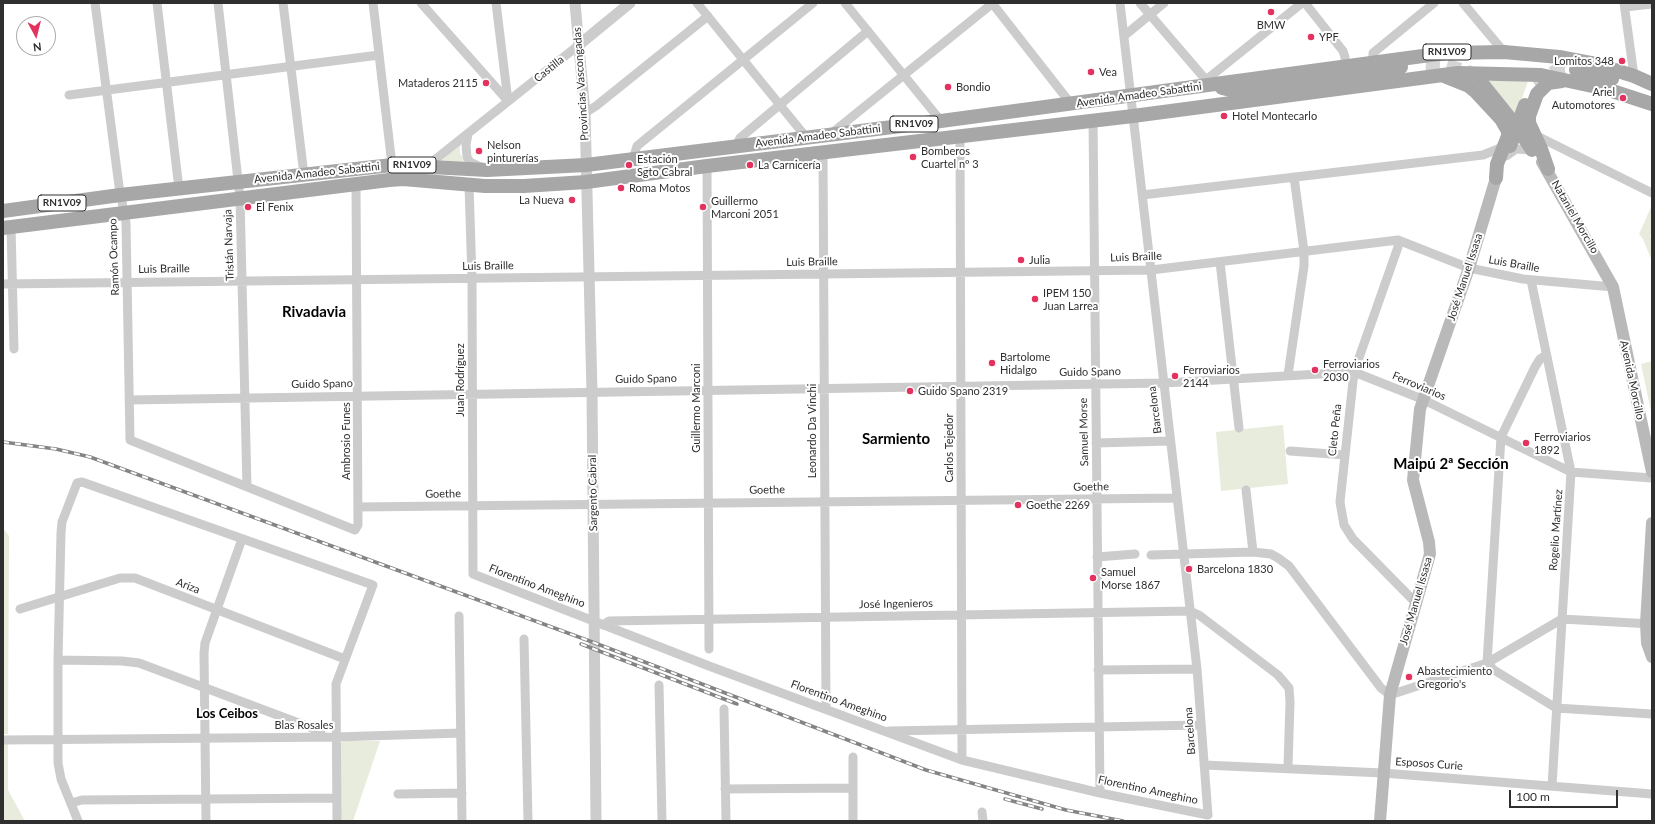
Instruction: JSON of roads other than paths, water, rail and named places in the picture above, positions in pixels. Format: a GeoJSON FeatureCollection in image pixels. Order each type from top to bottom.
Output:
{"type":"FeatureCollection","features":[{"type":"Feature","properties":{"kind":"main road","name":"Avenida Amadeo Sabattini"},"geometry":{"type":"LineString","coordinates":[[3,211],[120,195],[392,165],[487,170],[586,165],[1071,104],[1209,83],[1445,52],[1504,52],[1536,54],[1581,61],[1634,76],[1652,84]]}},
{"type":"Feature","properties":{"kind":"main road"},"geometry":{"type":"LineString","coordinates":[[1209,83],[1231,90],[1246,90],[1426,63]]}},
{"type":"Feature","properties":{"kind":"main road","name":"Avenida Amadeo Sabattini"},"geometry":{"type":"LineString","coordinates":[[7,227],[403,179],[469,185],[524,186],[586,182],[823,152],[1133,116],[1438,75],[1478,72],[1574,75],[1652,104]]}},
{"type":"Feature","properties":{"kind":"main road"},"geometry":{"type":"LineString","coordinates":[[1438,75],[1458,81],[1475,91],[1501,119],[1508,131],[1501,161]]}},
{"type":"Feature","properties":{"kind":"main road"},"geometry":{"type":"LineString","coordinates":[[1548,169],[1529,122],[1529,116],[1537,94],[1548,83],[1574,75],[1626,83],[1652,92]]}},
{"type":"Feature","properties":{"kind":"main road"},"geometry":{"type":"LineString","coordinates":[[1482,82],[1517,127],[1532,150]]}},
{"type":"Feature","properties":{"kind":"main road"},"geometry":{"type":"LineString","coordinates":[[1501,161],[1517,127],[1530,93],[1535,85]]}},
{"type":"Feature","properties":{"kind":"main road","name":"Nataniel Morcillo"},"geometry":{"type":"LineString","coordinates":[[1532,150],[1548,169],[1613,287]]}},
{"type":"Feature","properties":{"kind":"main road","name":"José Manuel Issasa"},"geometry":{"type":"LineString","coordinates":[[1380,821],[1390,695],[1430,548],[1413,480],[1422,399],[1469,268],[1501,161]]}},
{"type":"Feature","properties":{"kind":"main road","name":"Avenida Morcillo"},"geometry":{"type":"LineString","coordinates":[[1613,287],[1652,472]]}},
{"type":"Feature","properties":{"kind":"main road"},"geometry":{"type":"LineString","coordinates":[[1652,523],[1647,643],[1652,657]]}},
{"type":"Feature","properties":{"kind":"street","name":"Ramón Ocampo"},"geometry":{"type":"LineString","coordinates":[[95,3],[120,195],[125,213],[130,440],[247,487]]}},
{"type":"Feature","properties":{"kind":"street"},"geometry":{"type":"LineString","coordinates":[[157,3],[180,188]]}},
{"type":"Feature","properties":{"kind":"street","name":"Tristán Narvaja"},"geometry":{"type":"LineString","coordinates":[[218,3],[240,198],[247,487]]}},
{"type":"Feature","properties":{"kind":"street"},"geometry":{"type":"LineString","coordinates":[[283,3],[304,175]]}},
{"type":"Feature","properties":{"kind":"street"},"geometry":{"type":"LineString","coordinates":[[373,3],[392,165]]}},
{"type":"Feature","properties":{"kind":"street"},"geometry":{"type":"LineString","coordinates":[[421,3],[508,102]]}},
{"type":"Feature","properties":{"kind":"street"},"geometry":{"type":"LineString","coordinates":[[496,3],[508,102]]}},
{"type":"Feature","properties":{"kind":"street","name":"Provincias Vascongadas"},"geometry":{"type":"LineString","coordinates":[[575,3],[580,44],[585,113],[586,165]]}},
{"type":"Feature","properties":{"kind":"street","name":"Castilla"},"geometry":{"type":"LineString","coordinates":[[427,166],[630,3]]}},
{"type":"Feature","properties":{"kind":"street"},"geometry":{"type":"LineString","coordinates":[[697,3],[806,137]]}},
{"type":"Feature","properties":{"kind":"street"},"geometry":{"type":"LineString","coordinates":[[633,159],[634,151],[637,146],[813,3]]}},
{"type":"Feature","properties":{"kind":"street"},"geometry":{"type":"LineString","coordinates":[[845,3],[941,121]]}},
{"type":"Feature","properties":{"kind":"street"},"geometry":{"type":"LineString","coordinates":[[831,134],[992,3],[1071,104]]}},
{"type":"Feature","properties":{"kind":"street","name":"Barcelona"},"geometry":{"type":"LineString","coordinates":[[1120,3],[1197,669],[1208,814]]}},
{"type":"Feature","properties":{"kind":"street"},"geometry":{"type":"LineString","coordinates":[[1140,3],[1209,83],[1302,3]]}},
{"type":"Feature","properties":{"kind":"street"},"geometry":{"type":"LineString","coordinates":[[1124,36],[1164,3]]}},
{"type":"Feature","properties":{"kind":"street"},"geometry":{"type":"LineString","coordinates":[[1305,3],[1343,51],[1345,65]]}},
{"type":"Feature","properties":{"kind":"street"},"geometry":{"type":"LineString","coordinates":[[1373,61],[1373,53],[1434,3]]}},
{"type":"Feature","properties":{"kind":"street"},"geometry":{"type":"LineString","coordinates":[[1463,3],[1504,52]]}},
{"type":"Feature","properties":{"kind":"street"},"geometry":{"type":"LineString","coordinates":[[1634,76],[1623,4],[1652,4]]}},
{"type":"Feature","properties":{"kind":"street"},"geometry":{"type":"LineString","coordinates":[[585,113],[596,106],[708,16]]}},
{"type":"Feature","properties":{"kind":"street"},"geometry":{"type":"LineString","coordinates":[[736,146],[740,138],[868,32]]}},
{"type":"Feature","properties":{"kind":"street"},"geometry":{"type":"LineString","coordinates":[[69,95],[379,55]]}},
{"type":"Feature","properties":{"kind":"street","name":"Samuel Morse"},"geometry":{"type":"LineString","coordinates":[[1092,120],[1100,793]]}},
{"type":"Feature","properties":{"kind":"street"},"geometry":{"type":"LineString","coordinates":[[468,134],[466,145],[467,156],[473,164],[487,170]]}},
{"type":"Feature","properties":{"kind":"street"},"geometry":{"type":"LineString","coordinates":[[1534,135],[1652,193]]}},
{"type":"Feature","properties":{"kind":"street","name":"Carlos Tejedor"},"geometry":{"type":"LineString","coordinates":[[960,136],[962,760]]}},
{"type":"Feature","properties":{"kind":"street"},"geometry":{"type":"LineString","coordinates":[[1484,155],[1494,160],[1501,161],[1516,149],[1532,150]]}},
{"type":"Feature","properties":{"kind":"street"},"geometry":{"type":"LineString","coordinates":[[1548,169],[1546,157],[1549,150],[1561,149]]}},
{"type":"Feature","properties":{"kind":"street"},"geometry":{"type":"LineString","coordinates":[[1142,194],[1484,155],[1498,150],[1501,161]]}},
{"type":"Feature","properties":{"kind":"street","name":"Leonardo Da Vinchi"},"geometry":{"type":"LineString","coordinates":[[823,152],[826,709]]}},
{"type":"Feature","properties":{"kind":"street","name":"Sargento Cabral"},"geometry":{"type":"LineString","coordinates":[[586,165],[594,504],[599,623],[596,821]]}},
{"type":"Feature","properties":{"kind":"street","name":"Guillermo Marconi"},"geometry":{"type":"LineString","coordinates":[[707,166],[709,649]]}},
{"type":"Feature","properties":{"kind":"street"},"geometry":{"type":"LineString","coordinates":[[1288,376],[1304,251],[1294,177]]}},
{"type":"Feature","properties":{"kind":"street","name":"Ambrosio Funes"},"geometry":{"type":"LineString","coordinates":[[247,487],[355,530],[358,525],[356,184]]}},
{"type":"Feature","properties":{"kind":"street","name":"Juan Rodríguez"},"geometry":{"type":"LineString","coordinates":[[469,185],[472,278],[473,574]]}},
{"type":"Feature","properties":{"kind":"street"},"geometry":{"type":"LineString","coordinates":[[7,227],[13,284],[14,349]]}},
{"type":"Feature","properties":{"kind":"street","name":"Luis Braille"},"geometry":{"type":"LineString","coordinates":[[3,284],[1151,270],[1398,240],[1469,268],[1531,280],[1613,287]]}},
{"type":"Feature","properties":{"kind":"street","name":"Cleto Peña"},"geometry":{"type":"LineString","coordinates":[[1398,240],[1398,247],[1354,372],[1340,502],[1344,525],[1352,539],[1415,602]]}},
{"type":"Feature","properties":{"kind":"street"},"geometry":{"type":"LineString","coordinates":[[1220,262],[1239,428]]}},
{"type":"Feature","properties":{"kind":"street","name":"Rogelio Martínez"},"geometry":{"type":"LineString","coordinates":[[1531,280],[1571,472],[1552,786]]}},
{"type":"Feature","properties":{"kind":"street"},"geometry":{"type":"LineString","coordinates":[[1546,355],[1540,359],[1535,367],[1501,437],[1487,663],[1494,670],[1556,708],[1652,714]]}},
{"type":"Feature","properties":{"kind":"street","name":"Ferroviarios"},"geometry":{"type":"LineString","coordinates":[[1164,383],[1354,372],[1422,399],[1571,472],[1652,478]]}},
{"type":"Feature","properties":{"kind":"street","name":"Guido Spano"},"geometry":{"type":"LineString","coordinates":[[129,400],[1164,383]]}},
{"type":"Feature","properties":{"kind":"street"},"geometry":{"type":"LineString","coordinates":[[1096,443],[1170,441]]}},
{"type":"Feature","properties":{"kind":"street"},"geometry":{"type":"LineString","coordinates":[[1290,450],[1345,455]]}},
{"type":"Feature","properties":{"kind":"street"},"geometry":{"type":"LineString","coordinates":[[78,821],[59,770],[57,739],[59,596],[62,522],[77,483],[89,484],[373,585],[336,684],[337,821]]}},
{"type":"Feature","properties":{"kind":"street"},"geometry":{"type":"LineString","coordinates":[[1246,490],[1254,552]]}},
{"type":"Feature","properties":{"kind":"street","name":"Goethe"},"geometry":{"type":"LineString","coordinates":[[358,507],[1177,498]]}},
{"type":"Feature","properties":{"kind":"street"},"geometry":{"type":"LineString","coordinates":[[206,821],[204,687],[205,643],[242,539]]}},
{"type":"Feature","properties":{"kind":"street"},"geometry":{"type":"LineString","coordinates":[[1151,555],[1254,552],[1271,554],[1278,558],[1289,566],[1381,688],[1390,695],[1487,663],[1562,619],[1649,623]]}},
{"type":"Feature","properties":{"kind":"street"},"geometry":{"type":"LineString","coordinates":[[1097,557],[1135,554]]}},
{"type":"Feature","properties":{"kind":"street","name":"Florentino Ameghino"},"geometry":{"type":"LineString","coordinates":[[473,574],[962,760],[1100,793],[1208,814]]}},
{"type":"Feature","properties":{"kind":"street","name":"Ariza"},"geometry":{"type":"LineString","coordinates":[[20,609],[59,596],[128,577],[135,578],[345,659]]}},
{"type":"Feature","properties":{"kind":"street"},"geometry":{"type":"LineString","coordinates":[[1190,611],[1199,615],[1278,675],[1289,688],[1288,767]]}},
{"type":"Feature","properties":{"kind":"street","name":"José Ingenieros"},"geometry":{"type":"LineString","coordinates":[[599,623],[609,621],[1190,611]]}},
{"type":"Feature","properties":{"kind":"street"},"geometry":{"type":"LineString","coordinates":[[459,616],[462,821]]}},
{"type":"Feature","properties":{"kind":"street"},"geometry":{"type":"LineString","coordinates":[[524,639],[528,821]]}},
{"type":"Feature","properties":{"kind":"street"},"geometry":{"type":"LineString","coordinates":[[58,660],[131,661],[320,731],[322,736]]}},
{"type":"Feature","properties":{"kind":"street"},"geometry":{"type":"LineString","coordinates":[[1098,670],[1197,669]]}},
{"type":"Feature","properties":{"kind":"street"},"geometry":{"type":"LineString","coordinates":[[660,685],[662,821]]}},
{"type":"Feature","properties":{"kind":"street"},"geometry":{"type":"LineString","coordinates":[[724,709],[726,821]]}},
{"type":"Feature","properties":{"kind":"street"},"geometry":{"type":"LineString","coordinates":[[884,731],[1201,725]]}},
{"type":"Feature","properties":{"kind":"street","name":"Blas Rosales"},"geometry":{"type":"LineString","coordinates":[[3,740],[336,737],[461,734]]}},
{"type":"Feature","properties":{"kind":"street"},"geometry":{"type":"LineString","coordinates":[[853,758],[853,821]]}},
{"type":"Feature","properties":{"kind":"street","name":"Esposos Curie"},"geometry":{"type":"LineString","coordinates":[[1204,765],[1288,767],[1383,773],[1652,794]]}},
{"type":"Feature","properties":{"kind":"street"},"geometry":{"type":"LineString","coordinates":[[725,789],[852,788]]}},
{"type":"Feature","properties":{"kind":"street"},"geometry":{"type":"LineString","coordinates":[[398,794],[462,793]]}},
{"type":"Feature","properties":{"kind":"street"},"geometry":{"type":"LineString","coordinates":[[71,803],[82,800],[336,798]]}},
{"type":"Feature","properties":{"kind":"tunnel"},"geometry":{"type":"LineString","coordinates":[[1426,63],[1441,64],[1471,73]]}},
{"type":"Feature","properties":{"kind":"tunnel"},"geometry":{"type":"LineString","coordinates":[[1535,85],[1556,71],[1564,68],[1576,70]]}},
{"type":"Feature","properties":{"kind":"railway"},"geometry":{"type":"LineString","coordinates":[[3,442],[56,449],[90,457],[595,643],[926,770],[1066,810],[1123,821]]}},
{"type":"Feature","properties":{"kind":"railway"},"geometry":{"type":"LineString","coordinates":[[581,644],[737,704]]}},
{"type":"Feature","properties":{"kind":"railway"},"geometry":{"type":"LineString","coordinates":[[1005,799],[1042,809]]}},
{"type":"Feature","properties":{"kind":"place","name":"BMW"},"geometry":{"type":"Point","coordinates":[1271,12]}},
{"type":"Feature","properties":{"kind":"place","name":"YPF"},"geometry":{"type":"Point","coordinates":[1311,37]}},
{"type":"Feature","properties":{"kind":"place","name":"Lomitos 348"},"geometry":{"type":"Point","coordinates":[1622,61]}},
{"type":"Feature","properties":{"kind":"place","name":"Vea"},"geometry":{"type":"Point","coordinates":[1091,72]}},
{"type":"Feature","properties":{"kind":"place","name":"Mataderos 2115"},"geometry":{"type":"Point","coordinates":[486,83]}},
{"type":"Feature","properties":{"kind":"place","name":"Bondio"},"geometry":{"type":"Point","coordinates":[948,87]}},
{"type":"Feature","properties":{"kind":"place","name":"Ariel Automotores"},"geometry":{"type":"Point","coordinates":[1623,98]}},
{"type":"Feature","properties":{"kind":"place","name":"Hotel Montecarlo"},"geometry":{"type":"Point","coordinates":[1224,116]}},
{"type":"Feature","properties":{"kind":"place","name":"Nelson pinturerías"},"geometry":{"type":"Point","coordinates":[479,151]}},
{"type":"Feature","properties":{"kind":"place","name":"Bomberos Cuartel nº 3"},"geometry":{"type":"Point","coordinates":[913,157]}},
{"type":"Feature","properties":{"kind":"place","name":"Estación Sgto Cabral"},"geometry":{"type":"Point","coordinates":[629,165]}},
{"type":"Feature","properties":{"kind":"place","name":"La Carnicería"},"geometry":{"type":"Point","coordinates":[750,165]}},
{"type":"Feature","properties":{"kind":"place","name":"Roma Motos"},"geometry":{"type":"Point","coordinates":[621,188]}},
{"type":"Feature","properties":{"kind":"place","name":"La Nueva"},"geometry":{"type":"Point","coordinates":[572,200]}},
{"type":"Feature","properties":{"kind":"place","name":"El Fenix"},"geometry":{"type":"Point","coordinates":[248,207]}},
{"type":"Feature","properties":{"kind":"place","name":"Guillermo Marconi 2051"},"geometry":{"type":"Point","coordinates":[703,207]}},
{"type":"Feature","properties":{"kind":"place","name":"Julia"},"geometry":{"type":"Point","coordinates":[1021,260]}},
{"type":"Feature","properties":{"kind":"place","name":"IPEM 150 Juan Larrea"},"geometry":{"type":"Point","coordinates":[1035,299]}},
{"type":"Feature","properties":{"kind":"place","name":"Bartolome Hidalgo"},"geometry":{"type":"Point","coordinates":[992,363]}},
{"type":"Feature","properties":{"kind":"place","name":"Ferroviarios 2030"},"geometry":{"type":"Point","coordinates":[1315,370]}},
{"type":"Feature","properties":{"kind":"place","name":"Ferroviarios 2144"},"geometry":{"type":"Point","coordinates":[1175,376]}},
{"type":"Feature","properties":{"kind":"place","name":"Guido Spano 2319"},"geometry":{"type":"Point","coordinates":[910,391]}},
{"type":"Feature","properties":{"kind":"place","name":"Ferroviarios 1892"},"geometry":{"type":"Point","coordinates":[1526,443]}},
{"type":"Feature","properties":{"kind":"place","name":"Goethe 2269"},"geometry":{"type":"Point","coordinates":[1018,505]}},
{"type":"Feature","properties":{"kind":"place","name":"Barcelona 1830"},"geometry":{"type":"Point","coordinates":[1189,569]}},
{"type":"Feature","properties":{"kind":"place","name":"Samuel Morse 1867"},"geometry":{"type":"Point","coordinates":[1093,578]}},
{"type":"Feature","properties":{"kind":"place","name":"Abastecimiento Gregorio's"},"geometry":{"type":"Point","coordinates":[1409,677]}},
{"type":"Feature","properties":{"kind":"district","name":"Rivadavia"},"geometry":{"type":"Point","coordinates":[314,312]}},
{"type":"Feature","properties":{"kind":"district","name":"Sarmiento"},"geometry":{"type":"Point","coordinates":[896,439]}},
{"type":"Feature","properties":{"kind":"district","name":"Maipú 2ª Sección"},"geometry":{"type":"Point","coordinates":[1451,464]}},
{"type":"Feature","properties":{"kind":"district","name":"Los Ceibos"},"geometry":{"type":"Point","coordinates":[227,714]}}]}
